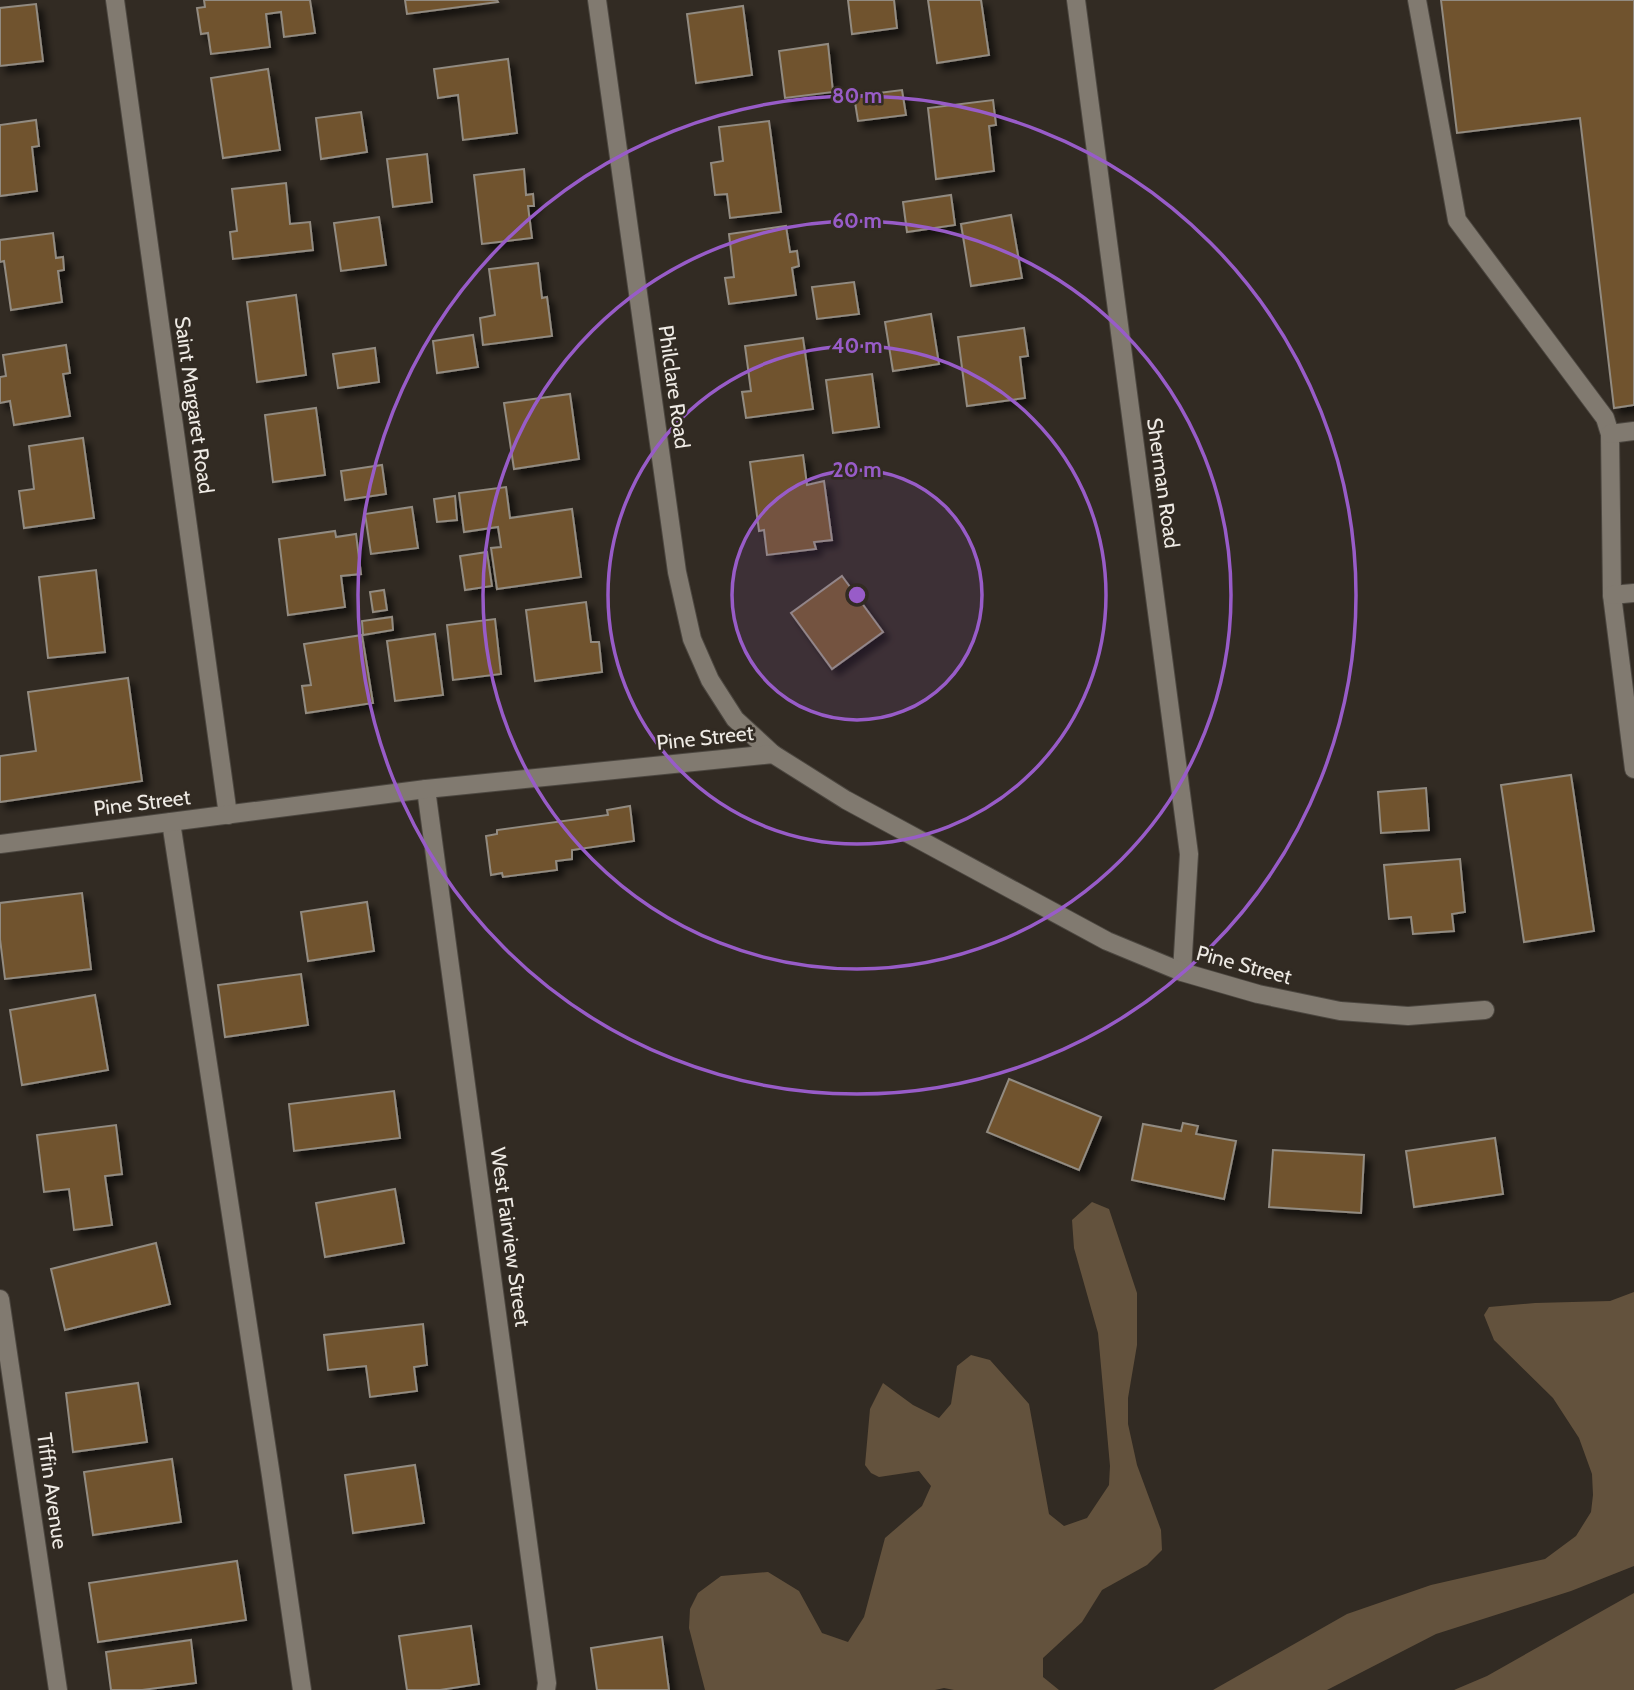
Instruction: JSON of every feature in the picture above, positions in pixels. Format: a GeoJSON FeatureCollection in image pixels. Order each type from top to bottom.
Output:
{"type":"FeatureCollection","features":[{"type":"Feature","properties":{"kind":"street","name":"Saint Margaret Road"},"geometry":{"type":"LineString","coordinates":[[115,0],[228,816]]}},
{"type":"Feature","properties":{"kind":"street","name":"Philclare Road"},"geometry":{"type":"LineString","coordinates":[[597,0],[677,572],[692,639],[710,681],[736,719],[773,754]]}},
{"type":"Feature","properties":{"kind":"street","name":"Sherman Road"},"geometry":{"type":"LineString","coordinates":[[1076,0],[1189,855],[1182,972]]}},
{"type":"Feature","properties":{"kind":"street"},"geometry":{"type":"LineString","coordinates":[[1417,0],[1457,220],[1605,418],[1611,434],[1612,594],[1634,769]]}},
{"type":"Feature","properties":{"kind":"street"},"geometry":{"type":"LineString","coordinates":[[1611,434],[1634,431]]}},
{"type":"Feature","properties":{"kind":"street"},"geometry":{"type":"LineString","coordinates":[[1612,594],[1634,593]]}},
{"type":"Feature","properties":{"kind":"street","name":"Pine Street"},"geometry":{"type":"LineString","coordinates":[[0,844],[426,789],[773,754],[846,800],[1107,941],[1182,972],[1258,994],[1340,1011],[1408,1016],[1485,1010]]}},
{"type":"Feature","properties":{"kind":"street","name":"West Fairview Street"},"geometry":{"type":"LineString","coordinates":[[426,789],[546,1690]]}},
{"type":"Feature","properties":{"kind":"street"},"geometry":{"type":"LineString","coordinates":[[171,822],[302,1690]]}},
{"type":"Feature","properties":{"kind":"street","name":"Tiffin Avenue"},"geometry":{"type":"LineString","coordinates":[[0,1299],[58,1690]]}},
{"type":"Feature","properties":{"kind":"shaded area"},"geometry":{"type":"Polygon","coordinates":[[[1092,1202],[1109,1209],[1137,1293],[1137,1345],[1128,1398],[1128,1424],[1137,1465],[1161,1530],[1162,1550],[1147,1565],[1102,1590],[1082,1622],[1043,1658],[1043,1677],[1059,1690],[705,1690],[689,1628],[690,1609],[698,1593],[721,1576],[768,1572],[799,1591],[822,1633],[848,1642],[864,1617],[885,1538],[922,1506],[931,1486],[919,1471],[879,1477],[871,1473],[865,1465],[870,1409],[883,1383],[913,1405],[939,1418],[951,1404],[957,1366],[971,1355],[990,1360],[1029,1404],[1049,1514],[1064,1526],[1087,1518],[1109,1485],[1110,1466],[1098,1333],[1074,1248],[1072,1220],[1092,1202]]]}},
{"type":"Feature","properties":{"kind":"shaded area"},"geometry":{"type":"Polygon","coordinates":[[[1634,1292],[1634,1566],[1571,1591],[1436,1634],[1327,1690],[1213,1690],[1347,1614],[1431,1585],[1545,1559],[1576,1536],[1591,1512],[1593,1495],[1592,1474],[1579,1438],[1553,1398],[1494,1340],[1484,1315],[1489,1307],[1610,1301],[1634,1292]]]}},
{"type":"Feature","properties":{"kind":"shaded area"},"geometry":{"type":"Polygon","coordinates":[[[1634,1593],[1634,1690],[1454,1690],[1487,1676],[1634,1593]]]}},
{"type":"Feature","properties":{"kind":"building"},"geometry":{"type":"Polygon","coordinates":[[[204,0],[310,0],[315,33],[284,37],[281,12],[266,14],[270,47],[211,54],[208,33],[201,34],[197,8],[205,7],[204,0]]]}},
{"type":"Feature","properties":{"kind":"building"},"geometry":{"type":"Polygon","coordinates":[[[405,0],[497,0],[498,2],[407,14],[405,0]]]}},
{"type":"Feature","properties":{"kind":"building"},"geometry":{"type":"Polygon","coordinates":[[[848,0],[894,0],[897,28],[852,34],[848,0]]]}},
{"type":"Feature","properties":{"kind":"building"},"geometry":{"type":"Polygon","coordinates":[[[928,0],[981,0],[989,55],[937,63],[928,0]]]}},
{"type":"Feature","properties":{"kind":"building"},"geometry":{"type":"Polygon","coordinates":[[[1441,0],[1634,0],[1634,405],[1614,408],[1580,118],[1457,133],[1441,0]]]}},
{"type":"Feature","properties":{"kind":"building"},"geometry":{"type":"Polygon","coordinates":[[[36,4],[43,61],[0,66],[0,8],[36,4]]]}},
{"type":"Feature","properties":{"kind":"building"},"geometry":{"type":"Polygon","coordinates":[[[743,6],[752,75],[696,83],[687,14],[743,6]]]}},
{"type":"Feature","properties":{"kind":"building"},"geometry":{"type":"Polygon","coordinates":[[[828,44],[833,92],[785,98],[779,51],[828,44]]]}},
{"type":"Feature","properties":{"kind":"building"},"geometry":{"type":"Polygon","coordinates":[[[508,59],[517,133],[463,140],[458,95],[438,98],[434,69],[508,59]]]}},
{"type":"Feature","properties":{"kind":"building"},"geometry":{"type":"Polygon","coordinates":[[[268,69],[280,150],[223,158],[211,78],[268,69]]]}},
{"type":"Feature","properties":{"kind":"building"},"geometry":{"type":"Polygon","coordinates":[[[902,90],[906,115],[858,121],[854,96],[902,90]]]}},
{"type":"Feature","properties":{"kind":"building"},"geometry":{"type":"Polygon","coordinates":[[[993,100],[996,125],[989,126],[994,171],[936,179],[928,108],[993,100]]]}},
{"type":"Feature","properties":{"kind":"building"},"geometry":{"type":"Polygon","coordinates":[[[361,112],[367,152],[321,159],[316,118],[361,112]]]}},
{"type":"Feature","properties":{"kind":"building"},"geometry":{"type":"Polygon","coordinates":[[[36,120],[39,146],[32,147],[37,191],[0,196],[0,125],[36,120]]]}},
{"type":"Feature","properties":{"kind":"building"},"geometry":{"type":"Polygon","coordinates":[[[769,121],[781,212],[730,218],[727,194],[715,195],[711,163],[723,161],[719,127],[769,121]]]}},
{"type":"Feature","properties":{"kind":"building"},"geometry":{"type":"Polygon","coordinates":[[[427,154],[432,202],[393,207],[387,159],[427,154]]]}},
{"type":"Feature","properties":{"kind":"building"},"geometry":{"type":"Polygon","coordinates":[[[524,169],[526,195],[533,194],[534,206],[528,206],[532,238],[482,244],[474,175],[524,169]]]}},
{"type":"Feature","properties":{"kind":"building"},"geometry":{"type":"Polygon","coordinates":[[[286,183],[290,224],[310,222],[313,250],[233,259],[230,232],[237,231],[232,189],[286,183]]]}},
{"type":"Feature","properties":{"kind":"building"},"geometry":{"type":"Polygon","coordinates":[[[951,195],[955,225],[907,232],[903,202],[951,195]]]}},
{"type":"Feature","properties":{"kind":"building"},"geometry":{"type":"Polygon","coordinates":[[[1011,215],[1022,278],[971,286],[961,224],[1011,215]]]}},
{"type":"Feature","properties":{"kind":"building"},"geometry":{"type":"Polygon","coordinates":[[[379,217],[386,265],[341,271],[334,223],[379,217]]]}},
{"type":"Feature","properties":{"kind":"building"},"geometry":{"type":"Polygon","coordinates":[[[786,226],[790,252],[797,251],[799,266],[792,268],[796,295],[729,304],[725,278],[734,277],[729,234],[786,226]]]}},
{"type":"Feature","properties":{"kind":"building"},"geometry":{"type":"Polygon","coordinates":[[[53,233],[56,258],[63,257],[64,270],[58,271],[62,302],[11,310],[4,261],[0,262],[0,240],[53,233]]]}},
{"type":"Feature","properties":{"kind":"building"},"geometry":{"type":"Polygon","coordinates":[[[538,263],[542,298],[547,297],[552,336],[483,345],[480,318],[495,315],[489,269],[538,263]]]}},
{"type":"Feature","properties":{"kind":"building"},"geometry":{"type":"Polygon","coordinates":[[[854,282],[859,314],[817,319],[812,287],[854,282]]]}},
{"type":"Feature","properties":{"kind":"building"},"geometry":{"type":"Polygon","coordinates":[[[296,295],[306,375],[257,382],[247,302],[296,295]]]}},
{"type":"Feature","properties":{"kind":"building"},"geometry":{"type":"Polygon","coordinates":[[[931,314],[939,364],[893,371],[885,322],[931,314]]]}},
{"type":"Feature","properties":{"kind":"building"},"geometry":{"type":"Polygon","coordinates":[[[1024,328],[1028,356],[1020,357],[1025,398],[967,406],[958,337],[1024,328]]]}},
{"type":"Feature","properties":{"kind":"building"},"geometry":{"type":"Polygon","coordinates":[[[473,335],[478,367],[437,373],[433,341],[473,335]]]}},
{"type":"Feature","properties":{"kind":"building"},"geometry":{"type":"Polygon","coordinates":[[[803,338],[813,409],[746,418],[742,392],[751,391],[745,346],[803,338]]]}},
{"type":"Feature","properties":{"kind":"building"},"geometry":{"type":"Polygon","coordinates":[[[66,345],[70,373],[63,374],[70,416],[14,425],[10,401],[0,403],[0,377],[6,376],[3,355],[66,345]]]}},
{"type":"Feature","properties":{"kind":"building"},"geometry":{"type":"Polygon","coordinates":[[[375,348],[379,382],[338,388],[333,354],[375,348]]]}},
{"type":"Feature","properties":{"kind":"building"},"geometry":{"type":"Polygon","coordinates":[[[872,374],[879,427],[833,433],[826,380],[872,374]]]}},
{"type":"Feature","properties":{"kind":"building"},"geometry":{"type":"Polygon","coordinates":[[[570,394],[579,459],[514,469],[504,403],[570,394]]]}},
{"type":"Feature","properties":{"kind":"building"},"geometry":{"type":"Polygon","coordinates":[[[316,408],[325,475],[273,482],[265,415],[316,408]]]}},
{"type":"Feature","properties":{"kind":"building"},"geometry":{"type":"Polygon","coordinates":[[[83,438],[94,518],[24,528],[19,491],[34,489],[29,446],[83,438]]]}},
{"type":"Feature","properties":{"kind":"building"},"geometry":{"type":"Polygon","coordinates":[[[803,455],[807,485],[824,481],[832,540],[814,542],[816,549],[767,555],[764,530],[759,531],[750,462],[803,455]]]}},
{"type":"Feature","properties":{"kind":"building"},"geometry":{"type":"Polygon","coordinates":[[[382,465],[386,494],[345,500],[341,471],[382,465]]]}},
{"type":"Feature","properties":{"kind":"building"},"geometry":{"type":"Polygon","coordinates":[[[506,487],[510,518],[572,509],[581,577],[497,589],[491,548],[501,547],[498,527],[464,532],[459,493],[506,487]]]}},
{"type":"Feature","properties":{"kind":"building"},"geometry":{"type":"Polygon","coordinates":[[[455,496],[457,520],[437,522],[434,499],[455,496]]]}},
{"type":"Feature","properties":{"kind":"building"},"geometry":{"type":"Polygon","coordinates":[[[412,507],[418,548],[371,554],[365,514],[412,507]]]}},
{"type":"Feature","properties":{"kind":"building"},"geometry":{"type":"Polygon","coordinates":[[[335,531],[336,537],[356,534],[361,574],[341,576],[345,607],[288,615],[279,539],[335,531]]]}},
{"type":"Feature","properties":{"kind":"building"},"geometry":{"type":"Polygon","coordinates":[[[487,552],[492,586],[465,590],[460,556],[487,552]]]}},
{"type":"Feature","properties":{"kind":"building"},"geometry":{"type":"Polygon","coordinates":[[[96,570],[105,652],[48,658],[39,577],[96,570]]]}},
{"type":"Feature","properties":{"kind":"building"},"geometry":{"type":"Polygon","coordinates":[[[842,576],[883,632],[832,669],[791,613],[842,576]]]}},
{"type":"Feature","properties":{"kind":"building"},"geometry":{"type":"Polygon","coordinates":[[[384,590],[387,610],[373,612],[370,592],[384,590]]]}},
{"type":"Feature","properties":{"kind":"building"},"geometry":{"type":"Polygon","coordinates":[[[586,602],[591,642],[599,642],[602,672],[535,681],[526,610],[586,602]]]}},
{"type":"Feature","properties":{"kind":"building"},"geometry":{"type":"Polygon","coordinates":[[[392,617],[393,630],[363,635],[362,621],[392,617]]]}},
{"type":"Feature","properties":{"kind":"building"},"geometry":{"type":"Polygon","coordinates":[[[495,619],[501,674],[453,680],[447,625],[495,619]]]}},
{"type":"Feature","properties":{"kind":"building"},"geometry":{"type":"Polygon","coordinates":[[[435,634],[443,695],[395,701],[387,641],[435,634]]]}},
{"type":"Feature","properties":{"kind":"building"},"geometry":{"type":"Polygon","coordinates":[[[362,635],[373,703],[306,713],[302,686],[311,685],[304,644],[362,635]]]}},
{"type":"Feature","properties":{"kind":"building"},"geometry":{"type":"Polygon","coordinates":[[[128,678],[142,781],[0,802],[0,756],[36,751],[28,692],[128,678]]]}},
{"type":"Feature","properties":{"kind":"building"},"geometry":{"type":"Polygon","coordinates":[[[1571,775],[1594,931],[1524,942],[1501,785],[1571,775]]]}},
{"type":"Feature","properties":{"kind":"building"},"geometry":{"type":"Polygon","coordinates":[[[1426,788],[1429,830],[1381,833],[1378,792],[1426,788]]]}},
{"type":"Feature","properties":{"kind":"building"},"geometry":{"type":"Polygon","coordinates":[[[630,806],[634,841],[572,850],[572,859],[556,861],[557,870],[503,877],[502,873],[491,875],[486,836],[497,834],[497,830],[608,815],[607,810],[630,806]]]}},
{"type":"Feature","properties":{"kind":"building"},"geometry":{"type":"Polygon","coordinates":[[[1460,859],[1465,912],[1452,914],[1454,931],[1413,934],[1411,917],[1389,919],[1384,865],[1460,859]]]}},
{"type":"Feature","properties":{"kind":"building"},"geometry":{"type":"Polygon","coordinates":[[[82,893],[91,969],[5,979],[0,939],[0,903],[82,893]]]}},
{"type":"Feature","properties":{"kind":"building"},"geometry":{"type":"Polygon","coordinates":[[[367,902],[374,951],[308,961],[301,912],[367,902]]]}},
{"type":"Feature","properties":{"kind":"building"},"geometry":{"type":"Polygon","coordinates":[[[301,974],[308,1025],[225,1037],[218,985],[301,974]]]}},
{"type":"Feature","properties":{"kind":"building"},"geometry":{"type":"Polygon","coordinates":[[[95,995],[108,1070],[22,1085],[10,1010],[95,995]]]}},
{"type":"Feature","properties":{"kind":"building"},"geometry":{"type":"Polygon","coordinates":[[[1009,1079],[1101,1117],[1079,1170],[987,1132],[1009,1079]]]}},
{"type":"Feature","properties":{"kind":"building"},"geometry":{"type":"Polygon","coordinates":[[[394,1091],[400,1138],[294,1151],[289,1104],[394,1091]]]}},
{"type":"Feature","properties":{"kind":"building"},"geometry":{"type":"Polygon","coordinates":[[[1183,1123],[1198,1126],[1196,1134],[1236,1141],[1224,1199],[1132,1180],[1143,1124],[1181,1131],[1183,1123]]]}},
{"type":"Feature","properties":{"kind":"building"},"geometry":{"type":"Polygon","coordinates":[[[116,1125],[122,1174],[105,1176],[112,1225],[74,1230],[69,1189],[44,1192],[37,1135],[116,1125]]]}},
{"type":"Feature","properties":{"kind":"building"},"geometry":{"type":"Polygon","coordinates":[[[1495,1138],[1503,1194],[1414,1207],[1406,1151],[1495,1138]]]}},
{"type":"Feature","properties":{"kind":"building"},"geometry":{"type":"Polygon","coordinates":[[[1273,1150],[1364,1155],[1361,1213],[1269,1207],[1273,1150]]]}},
{"type":"Feature","properties":{"kind":"building"},"geometry":{"type":"Polygon","coordinates":[[[395,1189],[404,1243],[325,1257],[316,1203],[395,1189]]]}},
{"type":"Feature","properties":{"kind":"building"},"geometry":{"type":"Polygon","coordinates":[[[156,1243],[170,1304],[65,1330],[51,1269],[156,1243]]]}},
{"type":"Feature","properties":{"kind":"building"},"geometry":{"type":"Polygon","coordinates":[[[423,1324],[427,1365],[414,1367],[417,1391],[370,1397],[366,1366],[328,1370],[324,1335],[423,1324]]]}},
{"type":"Feature","properties":{"kind":"building"},"geometry":{"type":"Polygon","coordinates":[[[138,1383],[147,1442],[73,1452],[66,1393],[138,1383]]]}},
{"type":"Feature","properties":{"kind":"building"},"geometry":{"type":"Polygon","coordinates":[[[172,1459],[181,1522],[93,1535],[84,1472],[172,1459]]]}},
{"type":"Feature","properties":{"kind":"building"},"geometry":{"type":"Polygon","coordinates":[[[415,1465],[424,1523],[353,1533],[345,1475],[415,1465]]]}},
{"type":"Feature","properties":{"kind":"building"},"geometry":{"type":"Polygon","coordinates":[[[237,1561],[246,1620],[98,1642],[89,1583],[237,1561]]]}},
{"type":"Feature","properties":{"kind":"building"},"geometry":{"type":"Polygon","coordinates":[[[471,1626],[479,1684],[440,1690],[407,1690],[399,1636],[471,1626]]]}},
{"type":"Feature","properties":{"kind":"building"},"geometry":{"type":"Polygon","coordinates":[[[662,1637],[669,1690],[597,1690],[591,1648],[662,1637]]]}},
{"type":"Feature","properties":{"kind":"building"},"geometry":{"type":"Polygon","coordinates":[[[191,1640],[196,1683],[142,1690],[111,1690],[106,1652],[191,1640]]]}}]}
